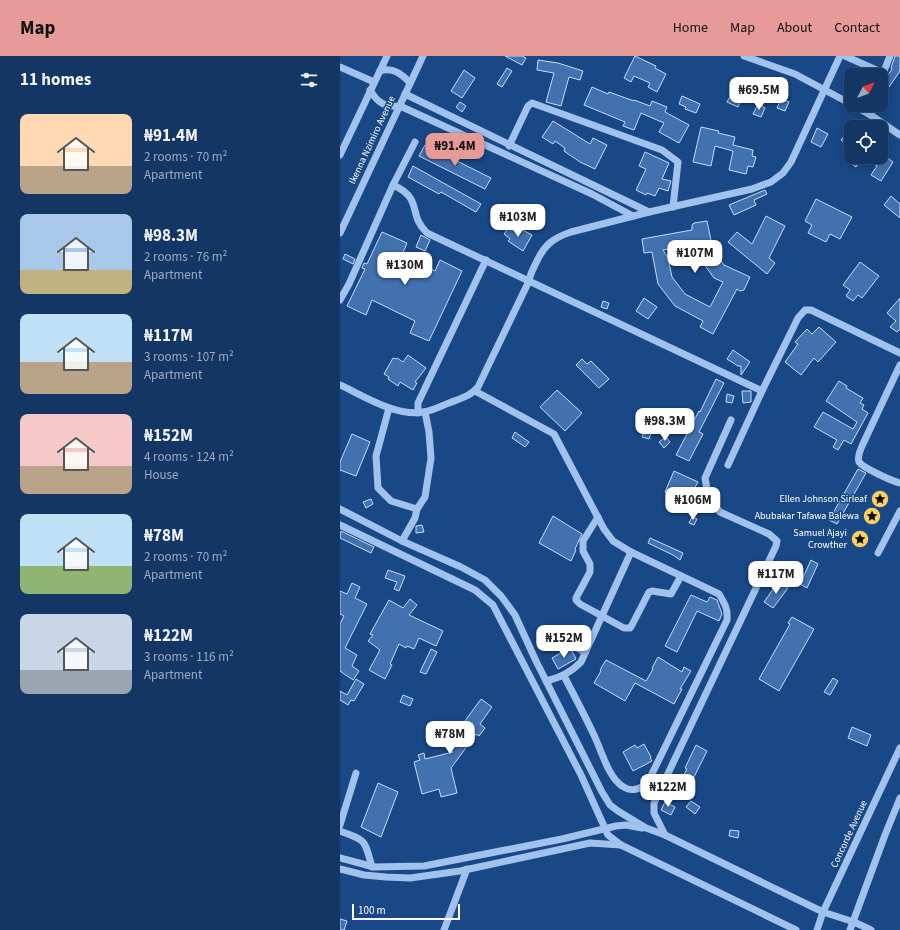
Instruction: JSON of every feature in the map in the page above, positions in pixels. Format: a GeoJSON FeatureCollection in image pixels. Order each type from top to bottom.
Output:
{"type":"FeatureCollection","features":[{"type":"Feature","properties":{"kind":"street"},"geometry":{"type":"LineString","coordinates":[[340,155],[387,56]]}},
{"type":"Feature","properties":{"kind":"street","name":"Ikenna Nzimiro Avenue"},"geometry":{"type":"LineString","coordinates":[[340,233],[423,56]]}},
{"type":"Feature","properties":{"kind":"street"},"geometry":{"type":"LineString","coordinates":[[744,56],[794,74],[844,100]]}},
{"type":"Feature","properties":{"kind":"street"},"geometry":{"type":"LineString","coordinates":[[340,384],[389,408],[405,413],[421,413],[475,391],[529,281],[530,275],[541,252],[550,243],[555,239],[571,232],[649,212],[752,189],[771,182],[783,173],[790,162],[840,56]]}},
{"type":"Feature","properties":{"kind":"street"},"geometry":{"type":"LineString","coordinates":[[845,56],[881,72],[884,71],[890,56]]}},
{"type":"Feature","properties":{"kind":"street"},"geometry":{"type":"LineString","coordinates":[[340,67],[374,82]]}},
{"type":"Feature","properties":{"kind":"street"},"geometry":{"type":"LineString","coordinates":[[380,71],[386,69],[399,73],[410,83]]}},
{"type":"Feature","properties":{"kind":"street"},"geometry":{"type":"LineString","coordinates":[[370,90],[376,99],[383,104],[391,107],[400,106],[592,194],[633,216]]}},
{"type":"Feature","properties":{"kind":"street"},"geometry":{"type":"LineString","coordinates":[[405,94],[509,146],[649,212]]}},
{"type":"Feature","properties":{"kind":"street"},"geometry":{"type":"LineString","coordinates":[[509,146],[528,106],[532,102],[662,150],[678,162],[673,207]]}},
{"type":"Feature","properties":{"kind":"street"},"geometry":{"type":"LineString","coordinates":[[865,112],[900,135]]}},
{"type":"Feature","properties":{"kind":"street"},"geometry":{"type":"LineString","coordinates":[[340,300],[349,284],[393,185],[416,142]]}},
{"type":"Feature","properties":{"kind":"street"},"geometry":{"type":"LineString","coordinates":[[393,185],[403,189],[411,196],[415,206],[417,219],[421,228],[426,233],[762,391]]}},
{"type":"Feature","properties":{"kind":"street"},"geometry":{"type":"LineString","coordinates":[[402,540],[415,518],[417,509],[425,497],[431,458],[429,432],[418,403],[486,260]]}},
{"type":"Feature","properties":{"kind":"street"},"geometry":{"type":"LineString","coordinates":[[728,465],[798,318],[805,310],[811,310],[900,353]]}},
{"type":"Feature","properties":{"kind":"street"},"geometry":{"type":"LineString","coordinates":[[900,365],[859,453],[860,463],[865,467],[892,481],[900,483]]}},
{"type":"Feature","properties":{"kind":"street"},"geometry":{"type":"LineString","coordinates":[[475,391],[554,434],[604,529],[613,541],[631,552],[719,594],[726,604],[728,611],[727,620],[649,780],[644,786],[636,790],[630,790],[623,787],[613,777],[594,735],[564,676]]}},
{"type":"Feature","properties":{"kind":"street"},"geometry":{"type":"LineString","coordinates":[[389,408],[376,456],[378,488],[390,501],[417,509]]}},
{"type":"Feature","properties":{"kind":"street"},"geometry":{"type":"LineString","coordinates":[[665,835],[654,813],[654,803],[776,546],[777,541],[769,534],[720,512],[713,503],[707,490],[705,478],[731,420]]}},
{"type":"Feature","properties":{"kind":"street"},"geometry":{"type":"LineString","coordinates":[[892,481],[900,488]]}},
{"type":"Feature","properties":{"kind":"street"},"geometry":{"type":"LineString","coordinates":[[340,509],[461,567],[485,580],[501,596],[515,615],[546,681],[610,805],[646,828],[665,835],[823,912],[854,922],[871,930]]}},
{"type":"Feature","properties":{"kind":"street"},"geometry":{"type":"LineString","coordinates":[[878,553],[900,511]]}},
{"type":"Feature","properties":{"kind":"street"},"geometry":{"type":"LineString","coordinates":[[598,517],[583,541],[583,551],[590,564],[590,572],[576,600],[580,604],[601,617],[624,628],[630,628],[649,592],[652,591],[671,594],[681,576]]}},
{"type":"Feature","properties":{"kind":"street"},"geometry":{"type":"LineString","coordinates":[[340,525],[470,588],[493,604],[581,775],[608,835],[621,845],[796,930]]}},
{"type":"Feature","properties":{"kind":"street"},"geometry":{"type":"LineString","coordinates":[[546,681],[564,676],[576,668],[580,662],[631,552]]}},
{"type":"Feature","properties":{"kind":"street"},"geometry":{"type":"LineString","coordinates":[[484,597],[493,588]]}},
{"type":"Feature","properties":{"kind":"street"},"geometry":{"type":"LineString","coordinates":[[559,640],[585,652]]}},
{"type":"Feature","properties":{"kind":"street","name":"Concorde Avenue"},"geometry":{"type":"LineString","coordinates":[[817,930],[823,912],[900,748]]}},
{"type":"Feature","properties":{"kind":"street"},"geometry":{"type":"LineString","coordinates":[[340,825],[356,773]]}},
{"type":"Feature","properties":{"kind":"street"},"geometry":{"type":"LineString","coordinates":[[850,930],[882,842],[900,798]]}},
{"type":"Feature","properties":{"kind":"street"},"geometry":{"type":"LineString","coordinates":[[340,858],[372,866],[398,868],[424,866],[562,839],[605,828],[626,825],[646,828]]}},
{"type":"Feature","properties":{"kind":"street"},"geometry":{"type":"LineString","coordinates":[[340,831],[360,839],[365,843],[372,866]]}},
{"type":"Feature","properties":{"kind":"street"},"geometry":{"type":"LineString","coordinates":[[340,869],[364,875],[386,878],[410,878],[467,869],[590,843],[621,845]]}},
{"type":"Feature","properties":{"kind":"street"},"geometry":{"type":"LineString","coordinates":[[444,930],[467,869]]}},
{"type":"Feature","properties":{"kind":"building"},"geometry":{"type":"Polygon","coordinates":[[[505,56],[522,56],[526,58],[522,65],[505,56]]]}},
{"type":"Feature","properties":{"kind":"building"},"geometry":{"type":"Polygon","coordinates":[[[635,56],[656,66],[655,68],[666,74],[657,92],[648,87],[650,83],[634,76],[631,82],[624,78],[635,56]]]}},
{"type":"Feature","properties":{"kind":"building"},"geometry":{"type":"Polygon","coordinates":[[[895,56],[900,56],[900,71],[889,87],[888,75],[892,69],[895,56]]]}},
{"type":"Feature","properties":{"kind":"building"},"geometry":{"type":"Polygon","coordinates":[[[538,60],[558,63],[583,71],[580,80],[569,77],[561,106],[546,102],[554,73],[537,70],[538,60]]]}},
{"type":"Feature","properties":{"kind":"building"},"geometry":{"type":"Polygon","coordinates":[[[507,68],[512,71],[502,87],[497,84],[507,68]]]}},
{"type":"Feature","properties":{"kind":"building"},"geometry":{"type":"Polygon","coordinates":[[[464,70],[475,78],[462,98],[451,91],[464,70]]]}},
{"type":"Feature","properties":{"kind":"building"},"geometry":{"type":"Polygon","coordinates":[[[749,79],[767,89],[764,94],[768,96],[762,106],[743,96],[738,107],[727,102],[737,84],[745,88],[749,79]]]}},
{"type":"Feature","properties":{"kind":"building"},"geometry":{"type":"Polygon","coordinates":[[[592,87],[608,94],[609,92],[650,106],[652,101],[667,107],[665,112],[689,125],[679,143],[659,132],[664,123],[641,113],[634,130],[623,126],[625,122],[584,105],[592,87]]]}},
{"type":"Feature","properties":{"kind":"building"},"geometry":{"type":"Polygon","coordinates":[[[682,96],[700,104],[696,113],[685,109],[686,107],[679,104],[682,96]]]}},
{"type":"Feature","properties":{"kind":"building"},"geometry":{"type":"Polygon","coordinates":[[[781,99],[789,102],[785,111],[777,108],[781,99]]]}},
{"type":"Feature","properties":{"kind":"building"},"geometry":{"type":"Polygon","coordinates":[[[460,102],[466,106],[462,112],[456,107],[460,102]]]}},
{"type":"Feature","properties":{"kind":"building"},"geometry":{"type":"Polygon","coordinates":[[[758,104],[765,108],[761,117],[753,114],[758,104]]]}},
{"type":"Feature","properties":{"kind":"building"},"geometry":{"type":"Polygon","coordinates":[[[553,121],[590,144],[593,138],[607,145],[595,169],[580,162],[564,151],[565,148],[555,141],[553,144],[542,137],[553,121]]]}},
{"type":"Feature","properties":{"kind":"building"},"geometry":{"type":"Polygon","coordinates":[[[701,127],[719,131],[718,133],[735,137],[733,145],[753,150],[752,156],[756,157],[753,167],[748,166],[746,174],[729,170],[733,151],[715,146],[711,166],[693,162],[701,127]]]}},
{"type":"Feature","properties":{"kind":"building"},"geometry":{"type":"Polygon","coordinates":[[[817,128],[828,134],[821,147],[811,142],[817,128]]]}},
{"type":"Feature","properties":{"kind":"building"},"geometry":{"type":"Polygon","coordinates":[[[425,145],[491,178],[485,189],[419,156],[425,145]]]}},
{"type":"Feature","properties":{"kind":"building"},"geometry":{"type":"Polygon","coordinates":[[[645,152],[669,163],[662,179],[671,181],[668,191],[659,188],[655,196],[647,193],[646,195],[636,190],[646,169],[639,166],[645,152]]]}},
{"type":"Feature","properties":{"kind":"building"},"geometry":{"type":"Polygon","coordinates":[[[888,158],[893,162],[881,181],[871,175],[877,166],[874,164],[888,164],[888,158]]]}},
{"type":"Feature","properties":{"kind":"building"},"geometry":{"type":"Polygon","coordinates":[[[413,166],[481,204],[476,212],[441,192],[439,194],[408,177],[413,166]]]}},
{"type":"Feature","properties":{"kind":"building"},"geometry":{"type":"Polygon","coordinates":[[[765,190],[767,194],[754,200],[756,205],[734,215],[729,205],[765,190]]]}},
{"type":"Feature","properties":{"kind":"building"},"geometry":{"type":"Polygon","coordinates":[[[891,196],[900,204],[900,218],[884,205],[891,196]]]}},
{"type":"Feature","properties":{"kind":"building"},"geometry":{"type":"Polygon","coordinates":[[[816,199],[852,217],[840,239],[830,234],[826,242],[808,233],[812,225],[805,221],[816,199]]]}},
{"type":"Feature","properties":{"kind":"building"},"geometry":{"type":"Polygon","coordinates":[[[766,216],[785,226],[769,258],[775,263],[767,274],[728,242],[737,232],[752,244],[766,216]]]}},
{"type":"Feature","properties":{"kind":"building"},"geometry":{"type":"Polygon","coordinates":[[[707,221],[713,250],[724,265],[750,277],[744,290],[740,291],[737,289],[713,334],[700,327],[703,321],[675,306],[658,284],[652,252],[644,253],[642,239],[692,230],[692,225],[694,223],[707,221]],[[695,244],[663,250],[668,258],[672,277],[685,294],[710,307],[723,282],[714,278],[698,256],[695,244]]]}},
{"type":"Feature","properties":{"kind":"building"},"geometry":{"type":"Polygon","coordinates":[[[509,227],[514,231],[517,227],[532,235],[523,251],[508,241],[510,239],[504,234],[509,227]]]}},
{"type":"Feature","properties":{"kind":"building"},"geometry":{"type":"Polygon","coordinates":[[[382,232],[407,243],[402,255],[435,271],[440,260],[462,271],[429,341],[410,333],[415,321],[372,300],[366,315],[347,306],[365,269],[362,268],[364,263],[367,264],[382,232]]]}},
{"type":"Feature","properties":{"kind":"building"},"geometry":{"type":"Polygon","coordinates":[[[421,235],[430,240],[425,251],[416,247],[421,235]]]}},
{"type":"Feature","properties":{"kind":"building"},"geometry":{"type":"Polygon","coordinates":[[[345,254],[355,259],[353,264],[343,259],[345,254]]]}},
{"type":"Feature","properties":{"kind":"building"},"geometry":{"type":"Polygon","coordinates":[[[860,262],[879,276],[862,298],[858,295],[853,301],[846,296],[850,290],[843,285],[860,262]]]}},
{"type":"Feature","properties":{"kind":"building"},"geometry":{"type":"Polygon","coordinates":[[[644,298],[657,307],[648,319],[636,311],[644,298]]]}},
{"type":"Feature","properties":{"kind":"building"},"geometry":{"type":"Polygon","coordinates":[[[900,298],[900,329],[897,332],[890,327],[896,321],[887,313],[900,298]]]}},
{"type":"Feature","properties":{"kind":"building"},"geometry":{"type":"Polygon","coordinates":[[[603,301],[609,303],[607,309],[601,307],[603,301]]]}},
{"type":"Feature","properties":{"kind":"building"},"geometry":{"type":"Polygon","coordinates":[[[819,327],[836,342],[818,362],[814,358],[801,375],[785,362],[798,344],[795,342],[807,329],[812,334],[819,327]]]}},
{"type":"Feature","properties":{"kind":"building"},"geometry":{"type":"Polygon","coordinates":[[[733,350],[750,362],[741,375],[741,366],[738,366],[727,359],[733,350]]]}},
{"type":"Feature","properties":{"kind":"building"},"geometry":{"type":"Polygon","coordinates":[[[408,355],[426,368],[415,382],[417,383],[413,390],[400,382],[398,386],[384,374],[393,358],[397,358],[403,362],[408,355]]]}},
{"type":"Feature","properties":{"kind":"building"},"geometry":{"type":"Polygon","coordinates":[[[582,359],[587,364],[591,361],[609,379],[599,388],[576,365],[582,359]]]}},
{"type":"Feature","properties":{"kind":"building"},"geometry":{"type":"Polygon","coordinates":[[[716,379],[724,383],[699,432],[703,434],[689,461],[676,455],[699,411],[700,412],[716,379]]]}},
{"type":"Feature","properties":{"kind":"building"},"geometry":{"type":"Polygon","coordinates":[[[839,381],[847,386],[846,388],[863,398],[860,403],[864,405],[862,409],[868,413],[851,444],[844,440],[838,450],[833,447],[837,440],[814,427],[823,412],[853,429],[857,422],[826,401],[839,381]]]}},
{"type":"Feature","properties":{"kind":"building"},"geometry":{"type":"Polygon","coordinates":[[[557,390],[582,413],[565,431],[540,407],[557,390]]]}},
{"type":"Feature","properties":{"kind":"building"},"geometry":{"type":"Polygon","coordinates":[[[742,391],[751,391],[751,402],[743,403],[742,391]]]}},
{"type":"Feature","properties":{"kind":"building"},"geometry":{"type":"Polygon","coordinates":[[[727,394],[734,396],[732,403],[726,402],[727,394]]]}},
{"type":"Feature","properties":{"kind":"building"},"geometry":{"type":"Polygon","coordinates":[[[645,429],[652,431],[649,439],[642,437],[645,429]]]}},
{"type":"Feature","properties":{"kind":"building"},"geometry":{"type":"Polygon","coordinates":[[[515,432],[529,442],[525,447],[512,438],[515,432]]]}},
{"type":"Feature","properties":{"kind":"building"},"geometry":{"type":"Polygon","coordinates":[[[352,434],[370,442],[356,476],[340,470],[340,462],[352,434]]]}},
{"type":"Feature","properties":{"kind":"building"},"geometry":{"type":"Polygon","coordinates":[[[666,437],[670,442],[664,448],[659,442],[666,437]]]}},
{"type":"Feature","properties":{"kind":"building"},"geometry":{"type":"Polygon","coordinates":[[[858,469],[866,473],[837,524],[829,520],[858,469]]]}},
{"type":"Feature","properties":{"kind":"building"},"geometry":{"type":"Polygon","coordinates":[[[674,471],[698,482],[693,491],[700,496],[695,502],[692,500],[688,505],[672,493],[671,495],[665,492],[674,471]]]}},
{"type":"Feature","properties":{"kind":"building"},"geometry":{"type":"Polygon","coordinates":[[[371,499],[373,504],[366,508],[363,502],[371,499]]]}},
{"type":"Feature","properties":{"kind":"building"},"geometry":{"type":"Polygon","coordinates":[[[553,516],[582,534],[571,561],[539,543],[553,516]]]}},
{"type":"Feature","properties":{"kind":"building"},"geometry":{"type":"Polygon","coordinates":[[[692,517],[697,519],[694,525],[689,523],[692,517]]]}},
{"type":"Feature","properties":{"kind":"building"},"geometry":{"type":"Polygon","coordinates":[[[422,525],[424,532],[416,533],[416,526],[422,525]]]}},
{"type":"Feature","properties":{"kind":"building"},"geometry":{"type":"Polygon","coordinates":[[[341,531],[374,547],[371,553],[340,538],[341,531]]]}},
{"type":"Feature","properties":{"kind":"building"},"geometry":{"type":"Polygon","coordinates":[[[650,538],[683,553],[680,560],[648,543],[650,538]]]}},
{"type":"Feature","properties":{"kind":"building"},"geometry":{"type":"Polygon","coordinates":[[[811,560],[818,564],[807,588],[800,584],[811,560]]]}},
{"type":"Feature","properties":{"kind":"building"},"geometry":{"type":"Polygon","coordinates":[[[388,570],[405,576],[399,591],[394,589],[397,582],[385,578],[388,570]]]}},
{"type":"Feature","properties":{"kind":"building"},"geometry":{"type":"Polygon","coordinates":[[[779,581],[788,588],[773,608],[764,602],[779,581]]]}},
{"type":"Feature","properties":{"kind":"building"},"geometry":{"type":"Polygon","coordinates":[[[352,583],[360,587],[355,598],[367,604],[345,648],[357,655],[352,666],[359,671],[353,680],[340,671],[340,624],[344,616],[340,614],[340,591],[347,594],[352,583]]]}},
{"type":"Feature","properties":{"kind":"building"},"geometry":{"type":"Polygon","coordinates":[[[691,595],[707,602],[710,597],[717,600],[722,614],[719,621],[697,611],[677,652],[665,646],[691,595]]]}},
{"type":"Feature","properties":{"kind":"building"},"geometry":{"type":"Polygon","coordinates":[[[410,599],[417,605],[409,615],[443,631],[436,646],[419,638],[414,649],[407,646],[406,648],[399,644],[390,664],[392,665],[385,679],[369,670],[380,650],[368,641],[373,635],[370,634],[389,600],[403,608],[410,599]]]}},
{"type":"Feature","properties":{"kind":"building"},"geometry":{"type":"Polygon","coordinates":[[[792,617],[814,629],[779,691],[759,679],[790,624],[788,623],[792,617]]]}},
{"type":"Feature","properties":{"kind":"building"},"geometry":{"type":"Polygon","coordinates":[[[431,649],[437,652],[426,674],[420,672],[431,649]]]}},
{"type":"Feature","properties":{"kind":"building"},"geometry":{"type":"Polygon","coordinates":[[[568,649],[572,651],[576,659],[558,669],[552,658],[568,649]]]}},
{"type":"Feature","properties":{"kind":"building"},"geometry":{"type":"Polygon","coordinates":[[[658,657],[682,672],[684,667],[691,671],[680,689],[682,689],[674,704],[635,683],[625,701],[594,683],[606,660],[646,681],[658,657]]]}},
{"type":"Feature","properties":{"kind":"building"},"geometry":{"type":"Polygon","coordinates":[[[833,678],[838,681],[830,695],[824,692],[833,678]]]}},
{"type":"Feature","properties":{"kind":"building"},"geometry":{"type":"Polygon","coordinates":[[[356,679],[364,684],[354,701],[351,700],[348,705],[340,700],[340,691],[347,695],[356,679]]]}},
{"type":"Feature","properties":{"kind":"building"},"geometry":{"type":"Polygon","coordinates":[[[403,695],[413,699],[410,706],[400,702],[403,695]]]}},
{"type":"Feature","properties":{"kind":"building"},"geometry":{"type":"Polygon","coordinates":[[[481,699],[492,707],[480,724],[485,728],[479,736],[476,734],[451,768],[457,793],[441,797],[439,789],[422,794],[414,762],[420,760],[418,755],[424,753],[425,759],[453,752],[446,747],[481,699]]]}},
{"type":"Feature","properties":{"kind":"building"},"geometry":{"type":"Polygon","coordinates":[[[852,727],[871,735],[867,746],[848,738],[852,727]]]}},
{"type":"Feature","properties":{"kind":"building"},"geometry":{"type":"Polygon","coordinates":[[[644,744],[652,761],[633,771],[623,752],[635,745],[637,748],[644,744]]]}},
{"type":"Feature","properties":{"kind":"building"},"geometry":{"type":"Polygon","coordinates":[[[696,745],[707,751],[691,783],[682,778],[696,745]]]}},
{"type":"Feature","properties":{"kind":"building"},"geometry":{"type":"Polygon","coordinates":[[[378,783],[398,792],[381,837],[361,827],[378,783]]]}},
{"type":"Feature","properties":{"kind":"building"},"geometry":{"type":"Polygon","coordinates":[[[691,801],[700,807],[695,814],[686,807],[691,801]]]}},
{"type":"Feature","properties":{"kind":"building"},"geometry":{"type":"Polygon","coordinates":[[[665,802],[675,807],[671,815],[661,810],[665,802]]]}},
{"type":"Feature","properties":{"kind":"building"},"geometry":{"type":"Polygon","coordinates":[[[730,830],[739,831],[738,838],[729,836],[730,830]]]}},
{"type":"Feature","properties":{"kind":"building"},"geometry":{"type":"Polygon","coordinates":[[[340,919],[347,921],[344,930],[340,930],[340,919]]]}},
{"type":"Feature","properties":{"kind":"place","name":"Ellen Johnson Sirleaf"},"geometry":{"type":"Point","coordinates":[880,499]}},
{"type":"Feature","properties":{"kind":"place","name":"Abubakar Tafawa Balewa"},"geometry":{"type":"Point","coordinates":[872,516]}},
{"type":"Feature","properties":{"kind":"place","name":"Samuel Ajayi Crowther"},"geometry":{"type":"Point","coordinates":[860,539]}}]}
